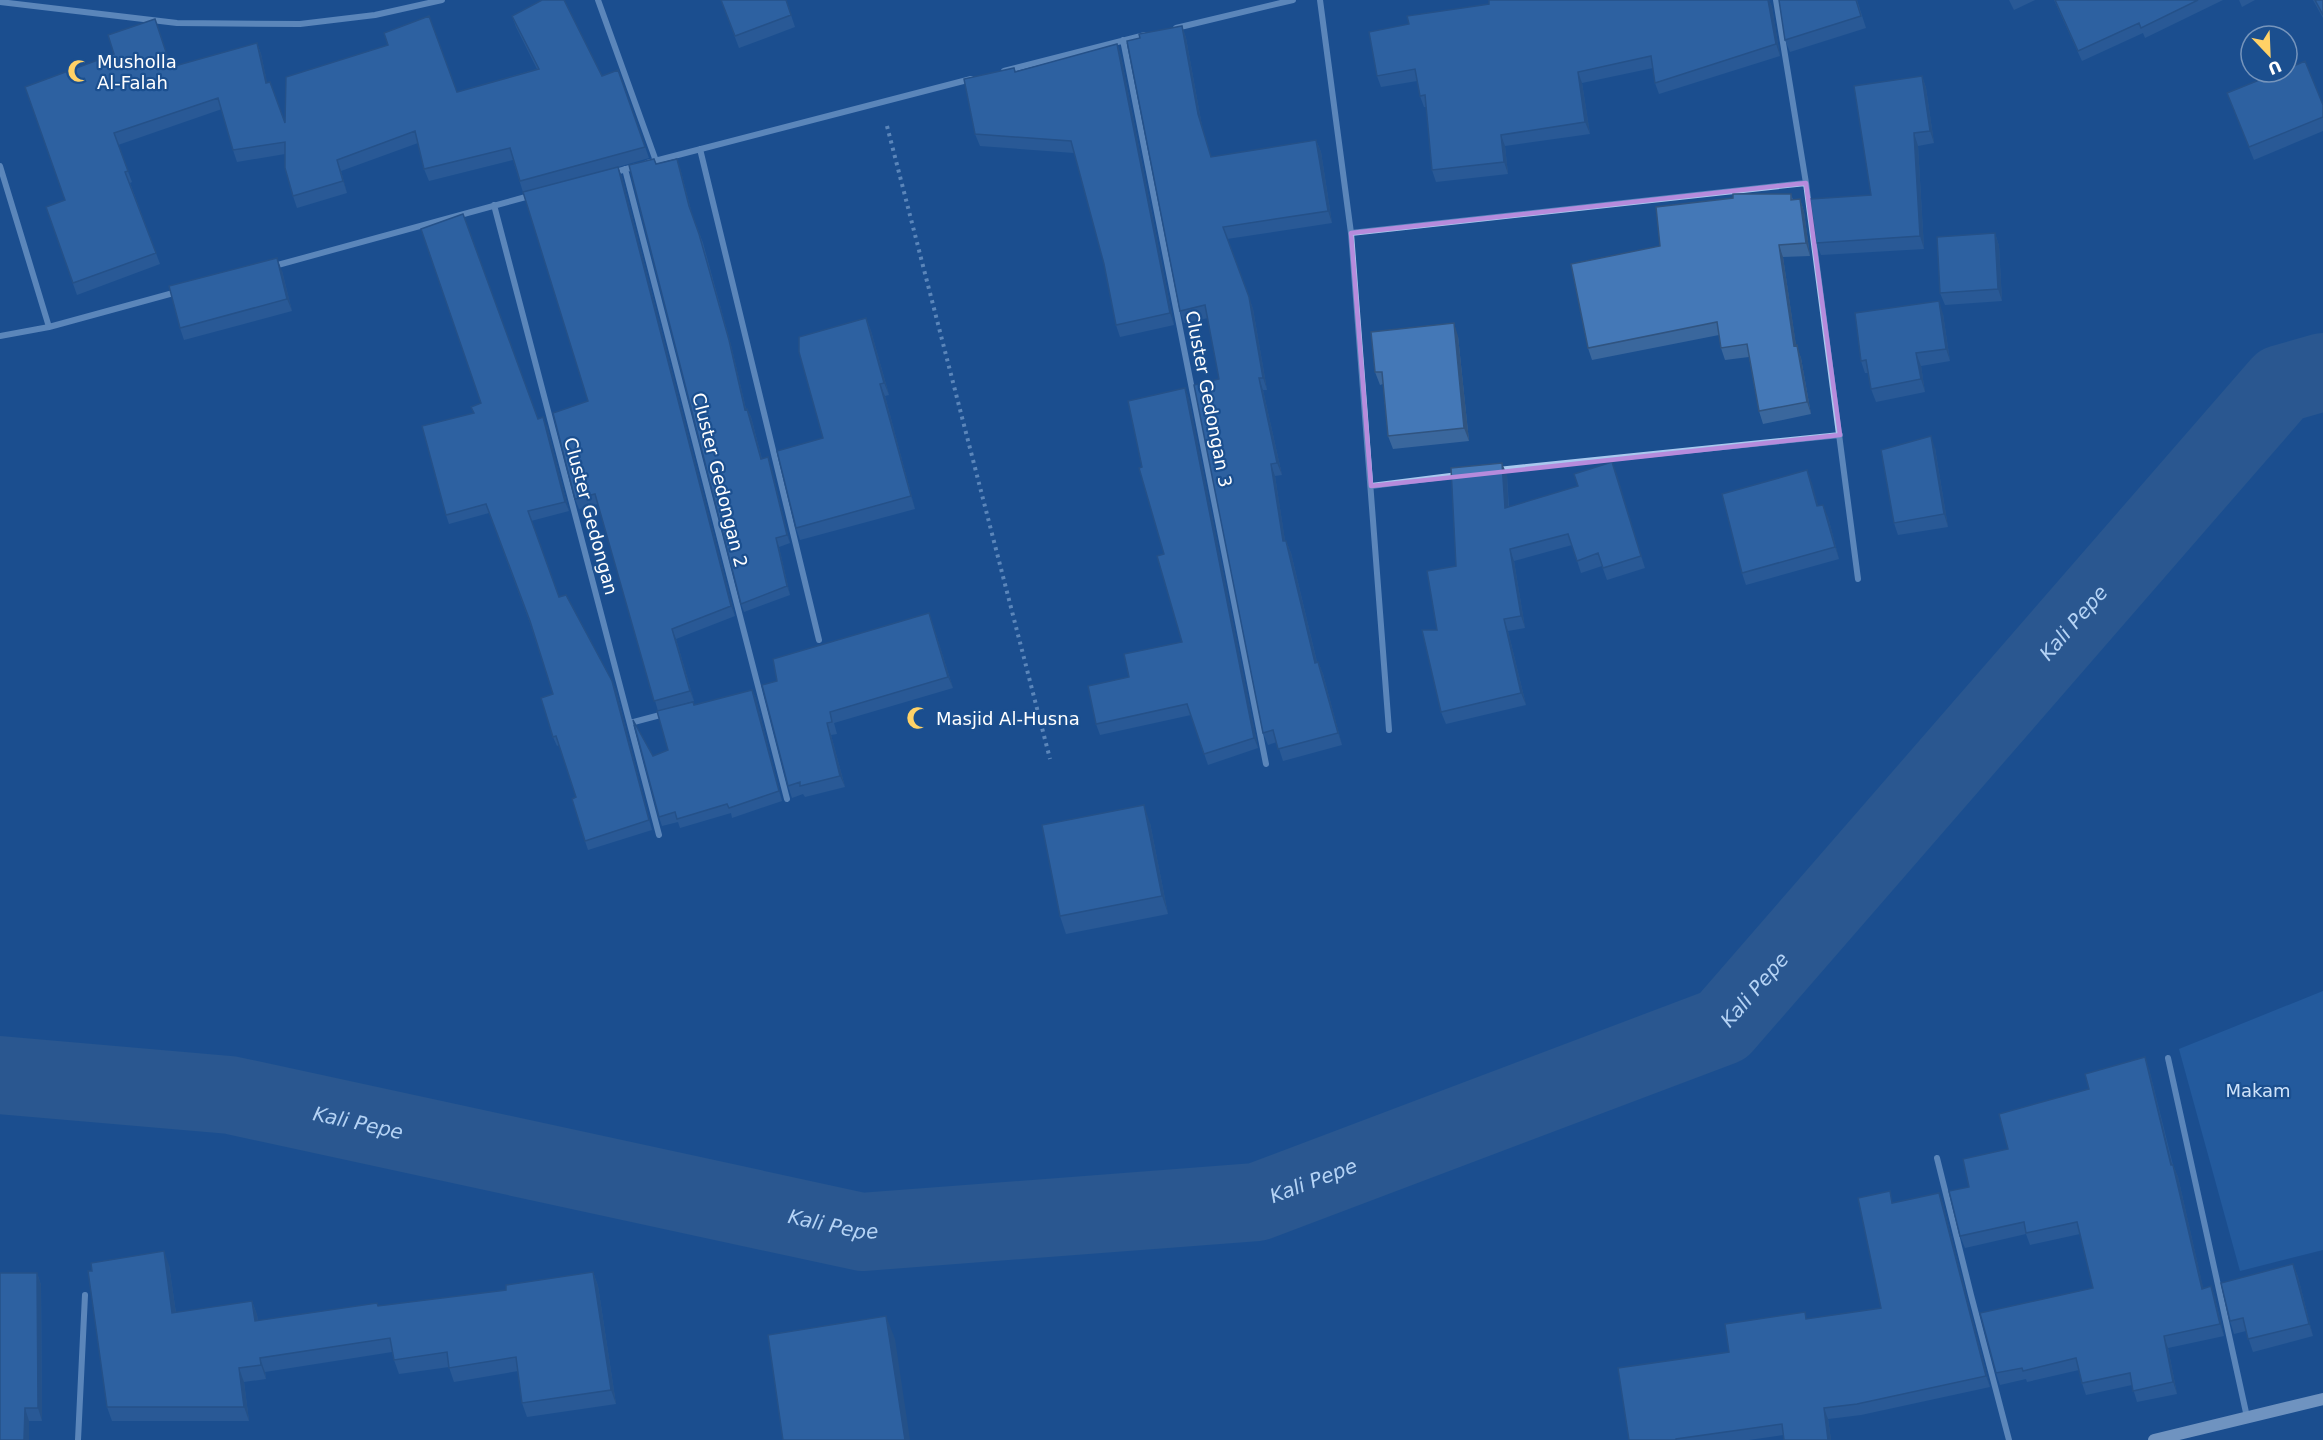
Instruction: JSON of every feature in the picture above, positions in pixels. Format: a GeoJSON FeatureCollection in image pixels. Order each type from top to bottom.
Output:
{"type":"FeatureCollection","features":[{"type":"Feature","properties":{"kind":"street"},"geometry":{"type":"LineString","coordinates":[[0,2],[177,23],[300,24],[375,15],[442,0]]}},
{"type":"Feature","properties":{"kind":"street"},"geometry":{"type":"LineString","coordinates":[[598,0],[656,161]]}},
{"type":"Feature","properties":{"kind":"street"},"geometry":{"type":"LineString","coordinates":[[1168,30],[1293,0]]}},
{"type":"Feature","properties":{"kind":"street"},"geometry":{"type":"LineString","coordinates":[[1320,0],[1351,233],[1389,730]]}},
{"type":"Feature","properties":{"kind":"street"},"geometry":{"type":"LineString","coordinates":[[1776,0],[1806,183],[1858,579]]}},
{"type":"Feature","properties":{"kind":"street"},"geometry":{"type":"LineString","coordinates":[[996,73],[1157,32]]}},
{"type":"Feature","properties":{"kind":"street","name":"Cluster Gedongan 3"},"geometry":{"type":"LineString","coordinates":[[1123,40],[1266,764]]}},
{"type":"Feature","properties":{"kind":"street"},"geometry":{"type":"LineString","coordinates":[[603,175],[973,79]]}},
{"type":"Feature","properties":{"kind":"street"},"geometry":{"type":"LineString","coordinates":[[700,149],[819,640]]}},
{"type":"Feature","properties":{"kind":"street"},"geometry":{"type":"LineString","coordinates":[[0,166],[49,327]]}},
{"type":"Feature","properties":{"kind":"street","name":"Cluster Gedongan 2"},"geometry":{"type":"LineString","coordinates":[[625,169],[787,799]]}},
{"type":"Feature","properties":{"kind":"street"},"geometry":{"type":"LineString","coordinates":[[1351,233],[1806,183]]}},
{"type":"Feature","properties":{"kind":"street"},"geometry":{"type":"LineString","coordinates":[[266,268],[538,193]]}},
{"type":"Feature","properties":{"kind":"street","name":"Cluster Gedongan"},"geometry":{"type":"LineString","coordinates":[[494,205],[659,835]]}},
{"type":"Feature","properties":{"kind":"street"},"geometry":{"type":"LineString","coordinates":[[0,336],[49,327],[186,290]]}},
{"type":"Feature","properties":{"kind":"street"},"geometry":{"type":"LineString","coordinates":[[1489,471],[1840,435]]}},
{"type":"Feature","properties":{"kind":"street"},"geometry":{"type":"LineString","coordinates":[[1371,486],[1465,474]]}},
{"type":"Feature","properties":{"kind":"street"},"geometry":{"type":"LineString","coordinates":[[748,692],[759,690]]}},
{"type":"Feature","properties":{"kind":"street"},"geometry":{"type":"LineString","coordinates":[[630,723],[673,712]]}},
{"type":"Feature","properties":{"kind":"street"},"geometry":{"type":"LineString","coordinates":[[2168,1058],[2247,1418]]}},
{"type":"Feature","properties":{"kind":"street"},"geometry":{"type":"LineString","coordinates":[[1937,1158],[2009,1440]]}},
{"type":"Feature","properties":{"kind":"street"},"geometry":{"type":"LineString","coordinates":[[78,1440],[85,1295]]}},
{"type":"Feature","properties":{"kind":"street"},"geometry":{"type":"LineString","coordinates":[[2154,1440],[2323,1399]]}},
{"type":"Feature","properties":{"kind":"path"},"geometry":{"type":"LineString","coordinates":[[881,102],[1050,759]]}},
{"type":"Feature","properties":{"kind":"highlighted area"},"geometry":{"type":"Polygon","coordinates":[[[1806,183],[1840,435],[1371,486],[1351,233],[1806,183]]]}},
{"type":"Feature","properties":{"kind":"green space","name":"Makam"},"geometry":{"type":"Polygon","coordinates":[[[2323,991],[2323,1250],[2240,1271],[2179,1049],[2323,991]]]}},
{"type":"Feature","properties":{"kind":"building"},"geometry":{"type":"Polygon","coordinates":[[[542,0],[564,0],[602,76],[618,70],[645,147],[520,181],[510,148],[424,169],[415,131],[337,160],[343,181],[293,196],[285,168],[285,142],[233,150],[218,98],[114,133],[128,171],[125,172],[156,253],[73,283],[46,207],[65,200],[25,87],[114,54],[108,35],[155,19],[171,67],[257,43],[266,83],[270,82],[285,123],[286,77],[388,45],[384,33],[429,16],[457,92],[539,69],[512,16],[542,0]]]}},
{"type":"Feature","properties":{"kind":"building"},"geometry":{"type":"Polygon","coordinates":[[[721,0],[786,0],[791,15],[735,36],[721,0]]]}},
{"type":"Feature","properties":{"kind":"building"},"geometry":{"type":"Polygon","coordinates":[[[1489,0],[1768,0],[1776,44],[1655,83],[1651,56],[1578,72],[1585,122],[1501,135],[1504,162],[1432,170],[1425,95],[1420,96],[1415,69],[1377,76],[1369,32],[1409,24],[1407,16],[1489,4],[1489,0]]]}},
{"type":"Feature","properties":{"kind":"building"},"geometry":{"type":"Polygon","coordinates":[[[1779,0],[1856,0],[1861,16],[1785,40],[1779,0]]]}},
{"type":"Feature","properties":{"kind":"building"},"geometry":{"type":"Polygon","coordinates":[[[2055,0],[2198,0],[2141,28],[2139,23],[2078,51],[2055,0]]]}},
{"type":"Feature","properties":{"kind":"building"},"geometry":{"type":"Polygon","coordinates":[[[2315,0],[2323,0],[2323,15],[2315,0]]]}},
{"type":"Feature","properties":{"kind":"building"},"geometry":{"type":"Polygon","coordinates":[[[1182,26],[1198,114],[1211,157],[1316,140],[1328,211],[1223,227],[1249,297],[1263,378],[1259,378],[1277,463],[1271,464],[1283,541],[1286,541],[1315,663],[1318,662],[1338,733],[1278,749],[1273,730],[1263,733],[1194,385],[1219,379],[1205,305],[1180,311],[1127,41],[1140,38],[1139,34],[1182,26]]]}},
{"type":"Feature","properties":{"kind":"building"},"geometry":{"type":"Polygon","coordinates":[[[1117,44],[1170,313],[1116,325],[1104,264],[1071,141],[975,134],[964,79],[1014,68],[1015,72],[1117,44]]]}},
{"type":"Feature","properties":{"kind":"building"},"geometry":{"type":"Polygon","coordinates":[[[2305,61],[2323,105],[2323,117],[2249,147],[2227,93],[2249,84],[2299,84],[2299,64],[2305,61]]]}},
{"type":"Feature","properties":{"kind":"building"},"geometry":{"type":"Polygon","coordinates":[[[1922,76],[1930,131],[1914,133],[1920,236],[1816,243],[1810,199],[1871,195],[1854,86],[1922,76]]]}},
{"type":"Feature","properties":{"kind":"building"},"geometry":{"type":"Polygon","coordinates":[[[654,159],[656,164],[677,159],[729,340],[745,410],[747,409],[761,459],[768,457],[787,535],[776,538],[787,586],[741,604],[629,165],[654,159]]]}},
{"type":"Feature","properties":{"kind":"building"},"geometry":{"type":"Polygon","coordinates":[[[618,167],[731,606],[672,629],[690,691],[654,701],[595,494],[575,499],[553,413],[588,401],[523,192],[618,167]]]}},
{"type":"Feature","properties":{"kind":"building"},"geometry":{"type":"Polygon","coordinates":[[[1733,194],[1791,194],[1791,200],[1800,199],[1806,243],[1779,245],[1794,346],[1797,345],[1807,402],[1759,411],[1747,344],[1721,348],[1717,322],[1588,348],[1571,264],[1660,246],[1656,207],[1733,198],[1733,194]]]}},
{"type":"Feature","properties":{"kind":"building"},"geometry":{"type":"Polygon","coordinates":[[[463,214],[538,419],[543,417],[565,502],[528,511],[559,597],[566,595],[612,681],[649,820],[585,841],[572,799],[576,797],[541,698],[553,694],[530,621],[486,504],[446,515],[422,426],[474,413],[471,407],[481,403],[421,229],[463,214]]]}},
{"type":"Feature","properties":{"kind":"building"},"geometry":{"type":"Polygon","coordinates":[[[1995,233],[1998,289],[1940,293],[1937,237],[1995,233]]]}},
{"type":"Feature","properties":{"kind":"building"},"geometry":{"type":"Polygon","coordinates":[[[277,258],[287,299],[180,328],[169,286],[277,258]]]}},
{"type":"Feature","properties":{"kind":"building"},"geometry":{"type":"Polygon","coordinates":[[[1939,301],[1946,349],[1916,353],[1921,379],[1871,389],[1866,360],[1861,361],[1855,313],[1939,301]]]}},
{"type":"Feature","properties":{"kind":"building"},"geometry":{"type":"Polygon","coordinates":[[[866,318],[884,383],[880,384],[911,496],[796,528],[777,451],[823,438],[799,352],[799,337],[866,318]]]}},
{"type":"Feature","properties":{"kind":"building"},"geometry":{"type":"Polygon","coordinates":[[[1454,323],[1464,428],[1388,436],[1382,372],[1375,372],[1371,332],[1454,323]]]}},
{"type":"Feature","properties":{"kind":"building"},"geometry":{"type":"Polygon","coordinates":[[[1185,388],[1254,738],[1204,754],[1187,704],[1096,724],[1088,686],[1129,677],[1124,654],[1182,642],[1157,556],[1164,554],[1139,468],[1142,467],[1128,401],[1185,388]]]}},
{"type":"Feature","properties":{"kind":"building"},"geometry":{"type":"Polygon","coordinates":[[[1931,436],[1944,514],[1894,523],[1881,450],[1931,436]]]}},
{"type":"Feature","properties":{"kind":"building"},"geometry":{"type":"Polygon","coordinates":[[[1612,462],[1641,556],[1603,568],[1598,553],[1577,561],[1568,534],[1510,549],[1521,616],[1504,619],[1521,693],[1441,712],[1422,630],[1437,630],[1427,571],[1456,566],[1451,468],[1502,463],[1505,508],[1578,486],[1574,474],[1612,462]]]}},
{"type":"Feature","properties":{"kind":"building"},"geometry":{"type":"Polygon","coordinates":[[[1807,470],[1817,506],[1823,505],[1835,547],[1742,573],[1722,494],[1807,470]]]}},
{"type":"Feature","properties":{"kind":"building"},"geometry":{"type":"Polygon","coordinates":[[[929,613],[948,677],[830,712],[832,722],[827,723],[840,776],[800,786],[800,782],[788,786],[762,685],[777,681],[773,659],[929,613]]]}},
{"type":"Feature","properties":{"kind":"building"},"geometry":{"type":"Polygon","coordinates":[[[752,690],[779,791],[729,808],[727,804],[677,819],[675,812],[659,817],[633,720],[653,756],[668,750],[657,711],[693,702],[694,705],[752,690]]]}},
{"type":"Feature","properties":{"kind":"building"},"geometry":{"type":"Polygon","coordinates":[[[1144,805],[1162,896],[1060,916],[1042,825],[1144,805]]]}},
{"type":"Feature","properties":{"kind":"building"},"geometry":{"type":"Polygon","coordinates":[[[2145,1057],[2202,1289],[2211,1286],[2220,1324],[2164,1336],[2173,1382],[2133,1391],[2130,1373],[2082,1383],[2076,1358],[2023,1371],[2022,1368],[1996,1373],[1980,1313],[2093,1288],[2077,1222],[2026,1233],[2024,1222],[1960,1236],[1949,1191],[1969,1187],[1963,1159],[2008,1149],[1999,1114],[2089,1089],[2085,1074],[2145,1057]]]}},
{"type":"Feature","properties":{"kind":"building"},"geometry":{"type":"Polygon","coordinates":[[[1890,1191],[1892,1203],[1939,1193],[1986,1376],[1857,1404],[1824,1408],[1828,1440],[1784,1440],[1782,1424],[1676,1440],[1629,1440],[1618,1368],[1729,1352],[1725,1324],[1805,1312],[1806,1319],[1881,1308],[1858,1198],[1890,1191]]]}},
{"type":"Feature","properties":{"kind":"building"},"geometry":{"type":"Polygon","coordinates":[[[164,1251],[172,1313],[252,1301],[255,1321],[377,1303],[378,1306],[506,1290],[506,1285],[593,1272],[611,1390],[522,1403],[516,1357],[449,1368],[447,1352],[394,1360],[390,1338],[260,1358],[261,1365],[239,1368],[244,1407],[107,1407],[88,1271],[92,1271],[91,1263],[164,1251]]]}},
{"type":"Feature","properties":{"kind":"building"},"geometry":{"type":"Polygon","coordinates":[[[2293,1264],[2309,1324],[2248,1339],[2243,1318],[2230,1321],[2221,1283],[2293,1264]]]}},
{"type":"Feature","properties":{"kind":"building"},"geometry":{"type":"Polygon","coordinates":[[[0,1273],[37,1273],[38,1408],[25,1408],[24,1440],[0,1440],[0,1273]]]}},
{"type":"Feature","properties":{"kind":"building"},"geometry":{"type":"Polygon","coordinates":[[[886,1316],[905,1440],[783,1440],[768,1335],[886,1316]]]}},
{"type":"Feature","properties":{"kind":"waterway","name":"Kali Pepe"},"geometry":{"type":"LineString","coordinates":[[0,1075],[230,1095],[862,1232],[1257,1202],[1723,1026],[2281,384],[2323,372]]}},
{"type":"Feature","properties":{"kind":"place","name":"Musholla Al-Falah"},"geometry":{"type":"Point","coordinates":[79,71]}},
{"type":"Feature","properties":{"kind":"place","name":"Masjid Al-Husna"},"geometry":{"type":"Point","coordinates":[918,718]}}]}
